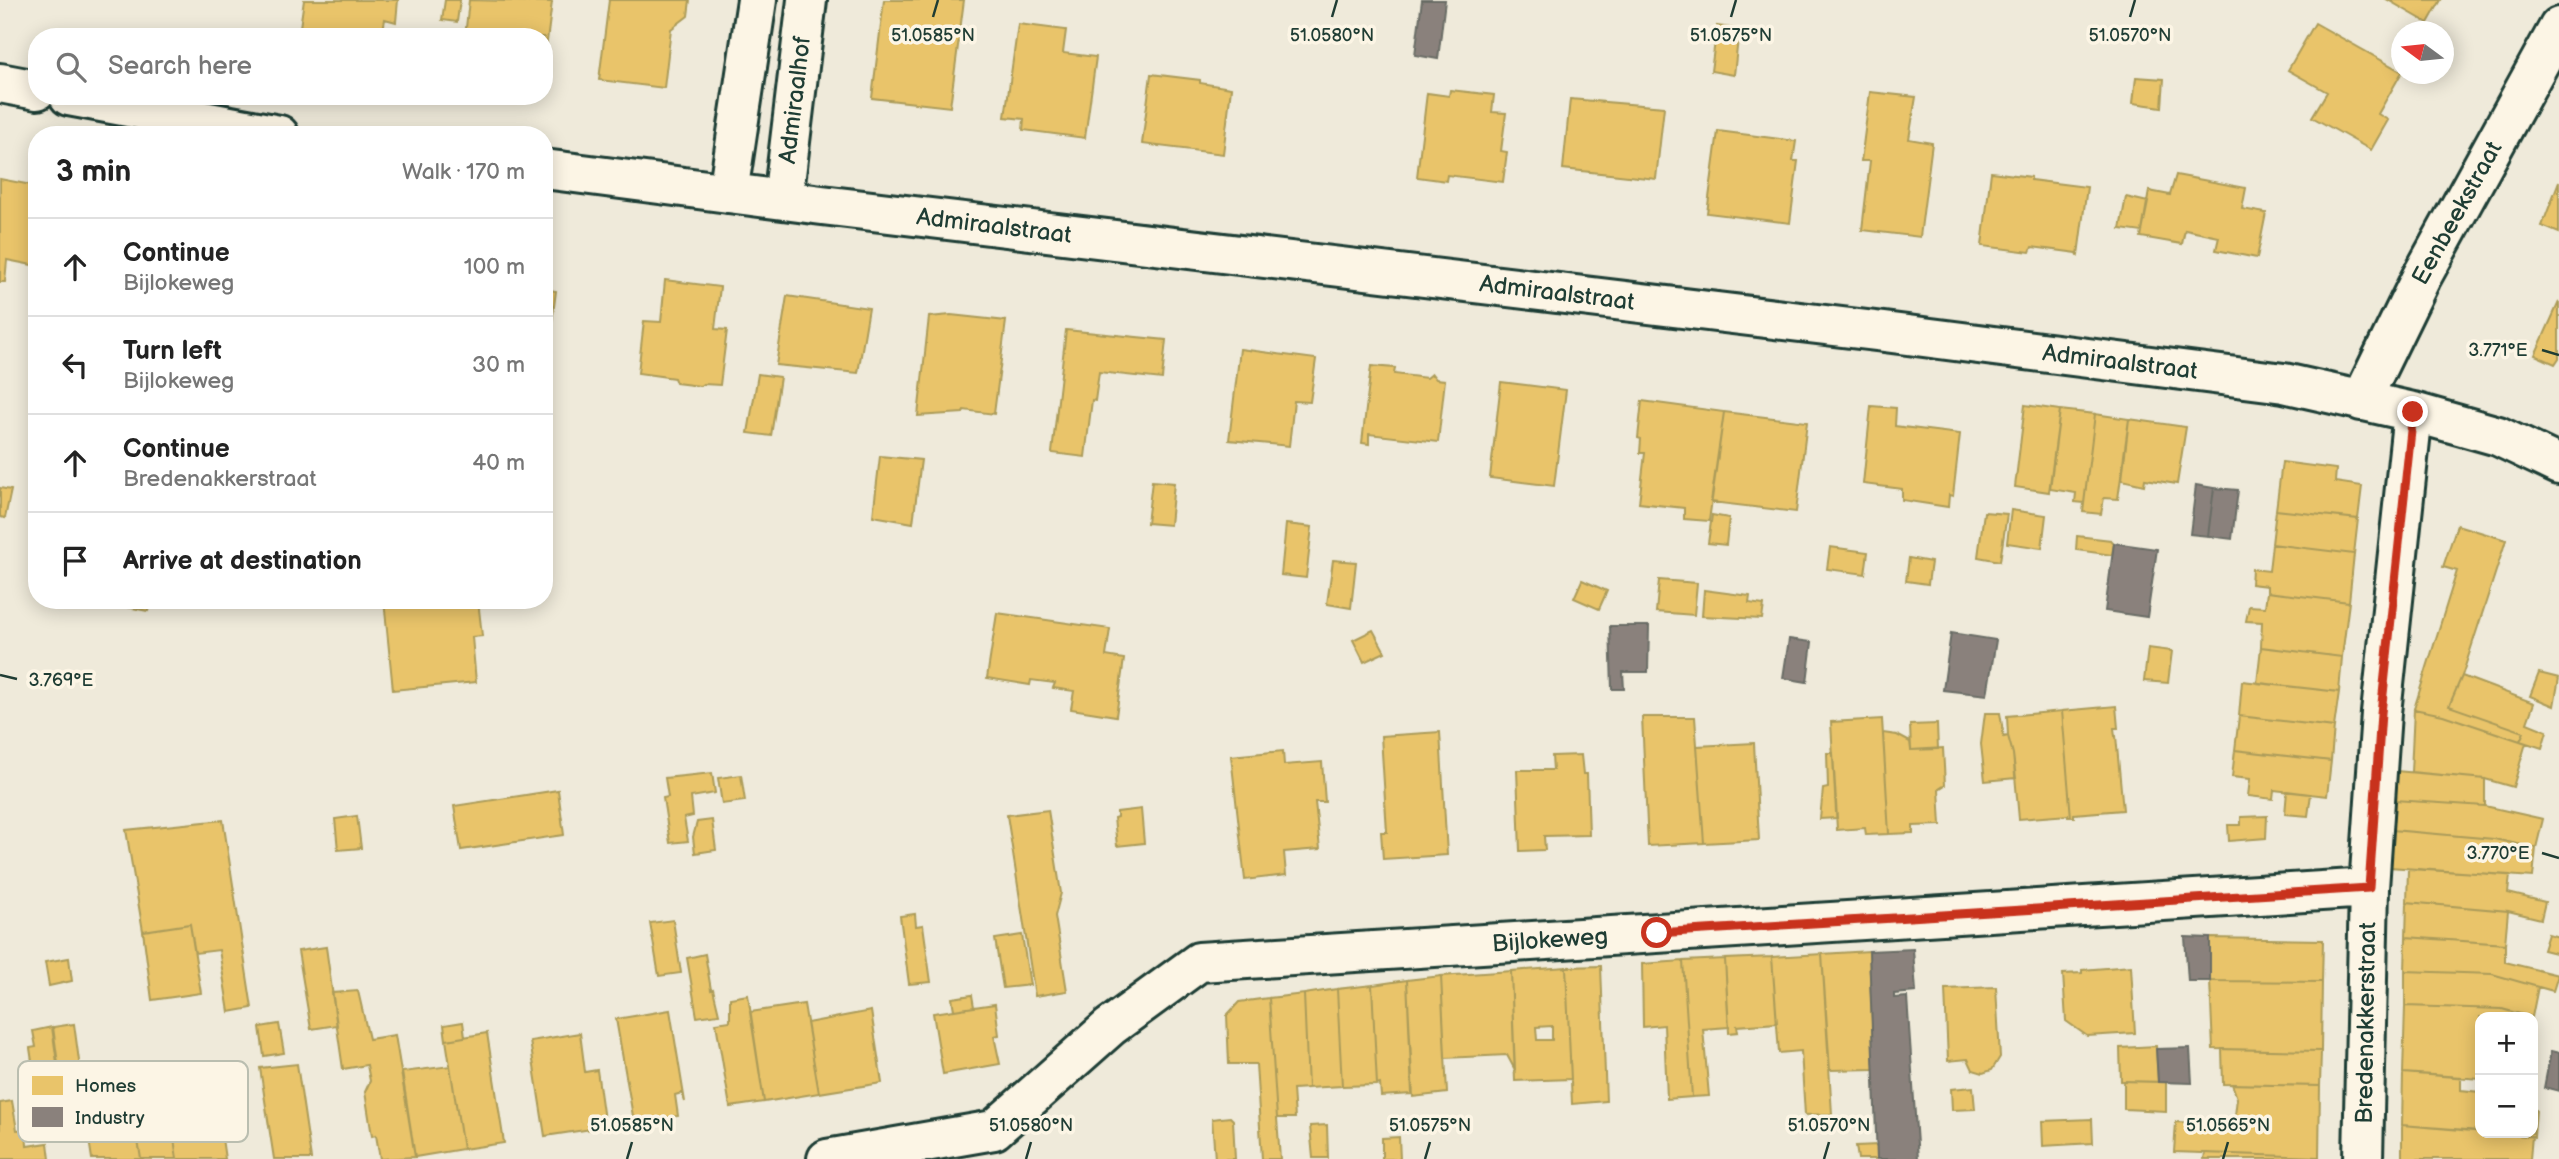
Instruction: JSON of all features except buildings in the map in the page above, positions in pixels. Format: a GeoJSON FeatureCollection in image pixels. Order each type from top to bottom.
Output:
{"type":"FeatureCollection","features":[{"type":"Feature","properties":{"kind":"street","name":"Admiraalhof"},"geometry":{"type":"LineString","coordinates":[[728,192],[757,0]]}},
{"type":"Feature","properties":{"kind":"street","name":"Admiraalhof"},"geometry":{"type":"LineString","coordinates":[[783,200],[807,0]]}},
{"type":"Feature","properties":{"kind":"street","name":"Eenbeekstraat"},"geometry":{"type":"LineString","coordinates":[[2361,401],[2421,278],[2559,27]]}},
{"type":"Feature","properties":{"kind":"street"},"geometry":{"type":"LineString","coordinates":[[0,83],[28,88]]}},
{"type":"Feature","properties":{"kind":"street"},"geometry":{"type":"LineString","coordinates":[[117,105],[231,126]]}},
{"type":"Feature","properties":{"kind":"street","name":"Admiraalstraat"},"geometry":{"type":"LineString","coordinates":[[553,170],[2284,383],[2413,412],[2498,436],[2559,465]]}},
{"type":"Feature","properties":{"kind":"street"},"geometry":{"type":"LineString","coordinates":[[2369,888],[2381,713],[2413,412]]}},
{"type":"Feature","properties":{"kind":"street","name":"Bijlokeweg"},"geometry":{"type":"LineString","coordinates":[[828,1159],[994,1130],[1110,1027],[1199,962],[2369,888]]}},
{"type":"Feature","properties":{"kind":"street","name":"Bredenakkerstraat"},"geometry":{"type":"LineString","coordinates":[[2363,1159],[2369,888]]}},
{"type":"Feature","properties":{"kind":"route"},"geometry":{"type":"LineString","coordinates":[[1657,933],[2369,888],[2381,713],[2413,412]]}}]}
